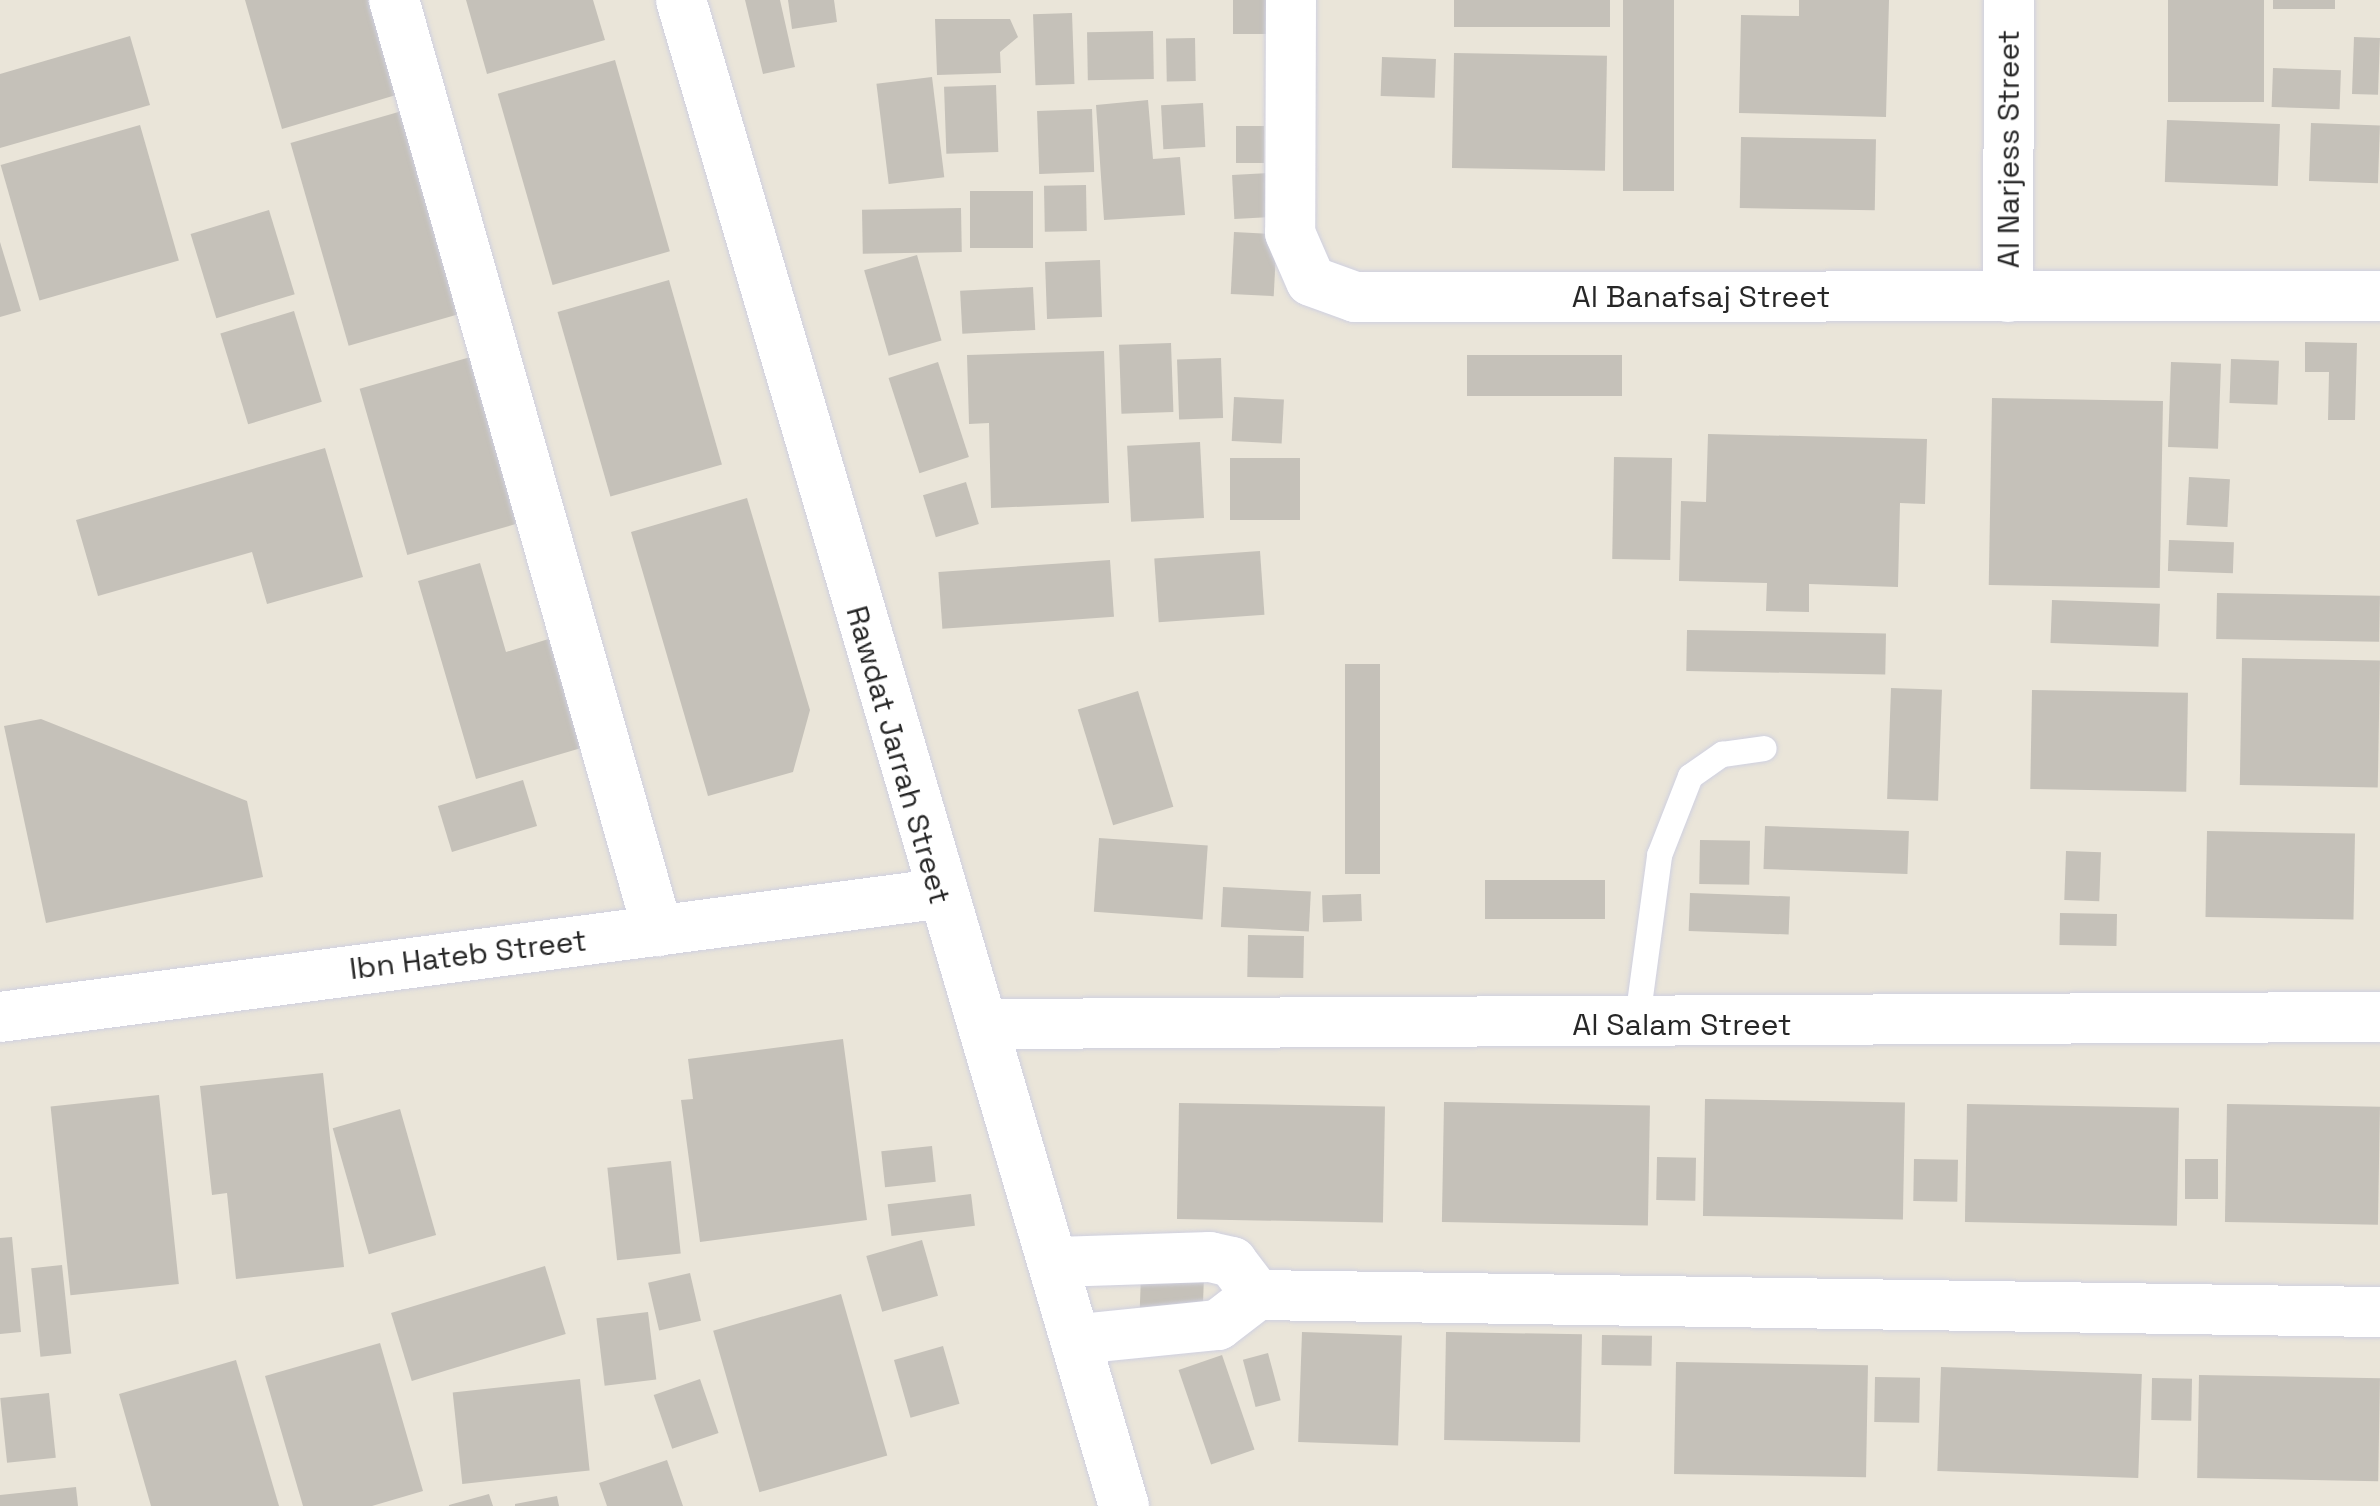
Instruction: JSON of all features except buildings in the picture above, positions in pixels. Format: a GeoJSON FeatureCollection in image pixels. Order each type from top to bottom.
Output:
{"type":"FeatureCollection","features":[{"type":"Feature","properties":{"kind":"street"},"geometry":{"type":"LineString","coordinates":[[394,0],[658,930]]}},
{"type":"Feature","properties":{"kind":"street","name":"Rawdat Jarrah Street"},"geometry":{"type":"LineString","coordinates":[[681,0],[937,894],[985,1024],[1058,1262],[1124,1506]]}},
{"type":"Feature","properties":{"kind":"street","name":"Al Banafsaj Street"},"geometry":{"type":"LineString","coordinates":[[1291,0],[1290,233],[1311,281],[1355,297],[2380,296]]}},
{"type":"Feature","properties":{"kind":"street","name":"Al Narjess Street"},"geometry":{"type":"LineString","coordinates":[[2008,297],[2009,0]]}},
{"type":"Feature","properties":{"kind":"street","name":"Ibn Hateb Street"},"geometry":{"type":"LineString","coordinates":[[0,1017],[937,894]]}},
{"type":"Feature","properties":{"kind":"street","name":"Al Salam Street"},"geometry":{"type":"LineString","coordinates":[[985,1024],[1636,1026],[2380,1017]]}},
{"type":"Feature","properties":{"kind":"street"},"geometry":{"type":"LineString","coordinates":[[1058,1262],[1210,1257],[1232,1262],[1257,1295]]}},
{"type":"Feature","properties":{"kind":"street"},"geometry":{"type":"LineString","coordinates":[[1080,1339],[1218,1325],[1257,1295],[2380,1312]]}},
{"type":"Feature","properties":{"kind":"lane"},"geometry":{"type":"LineString","coordinates":[[1636,1026],[1659,855],[1690,776],[1722,754],[1764,748]]}}]}
